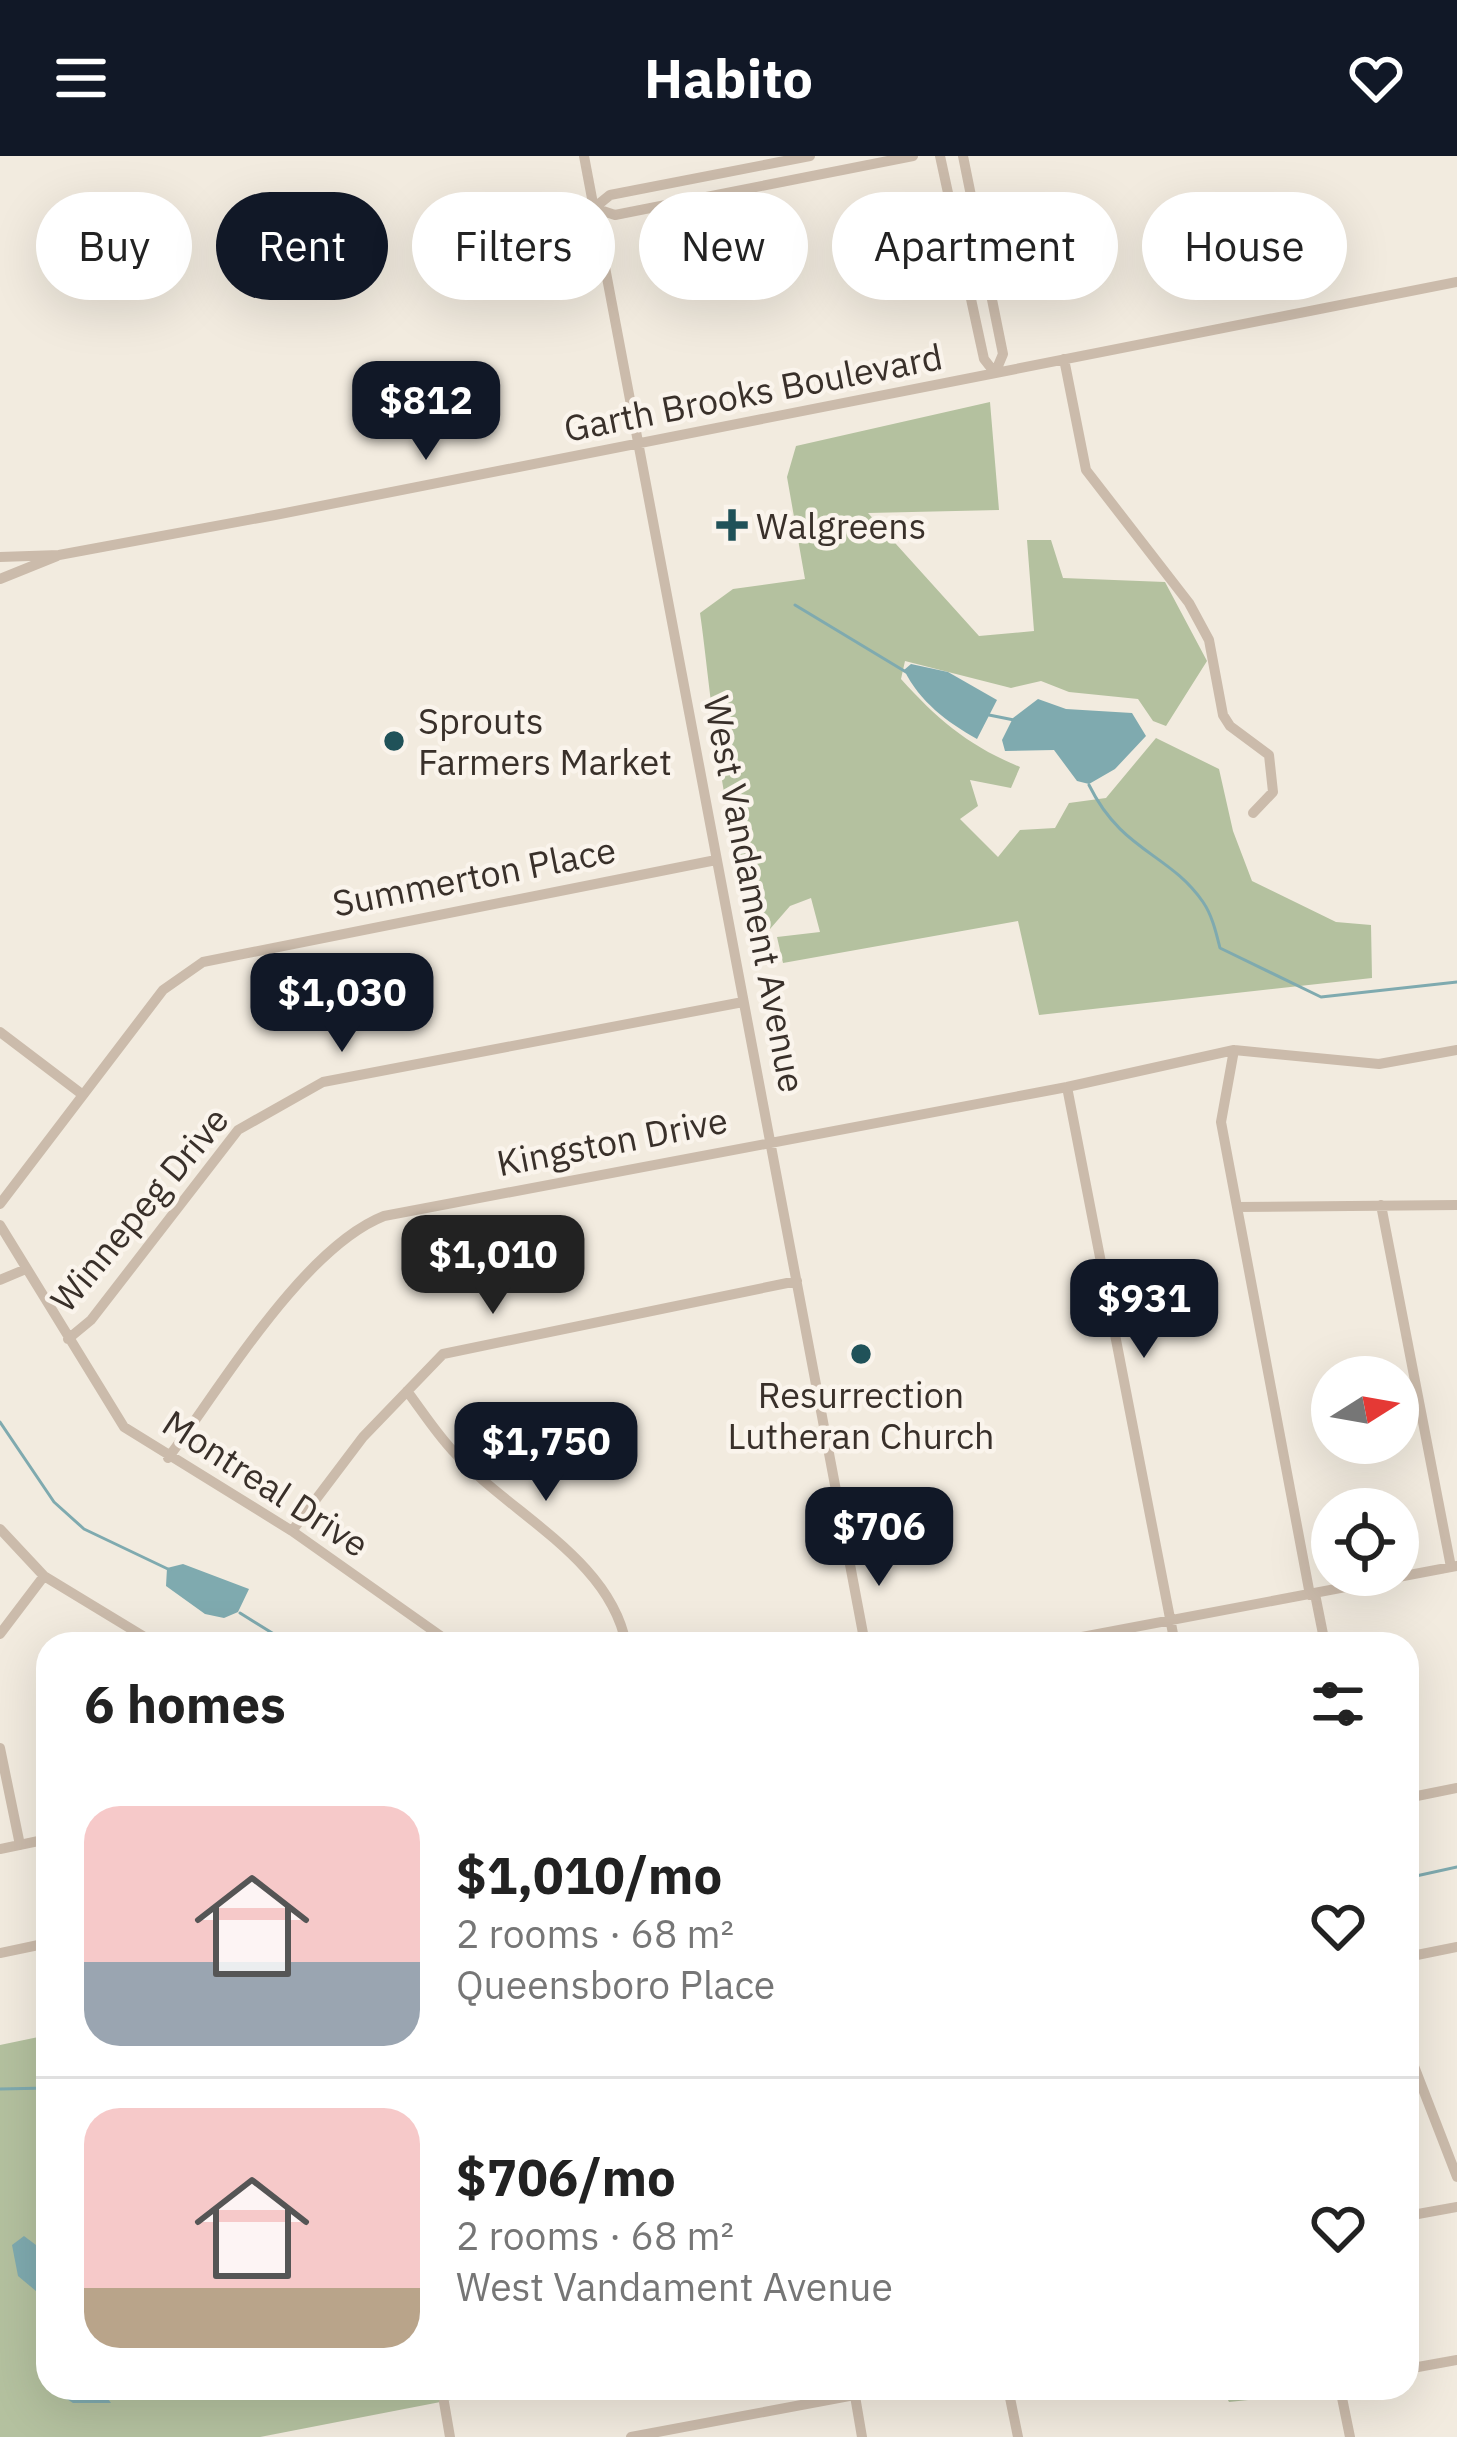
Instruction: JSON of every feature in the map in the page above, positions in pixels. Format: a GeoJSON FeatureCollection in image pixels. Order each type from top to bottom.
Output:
{"type":"FeatureCollection","features":[{"type":"Feature","properties":{"kind":"street","name":"West Vandament Avenue"},"geometry":{"type":"LineString","coordinates":[[584,156],[591,192]]}},
{"type":"Feature","properties":{"kind":"street"},"geometry":{"type":"LineString","coordinates":[[615,194],[810,156]]}},
{"type":"Feature","properties":{"kind":"street"},"geometry":{"type":"LineString","coordinates":[[732,192],[913,156]]}},
{"type":"Feature","properties":{"kind":"street"},"geometry":{"type":"LineString","coordinates":[[940,156],[950,192]]}},
{"type":"Feature","properties":{"kind":"street"},"geometry":{"type":"LineString","coordinates":[[963,156],[970,192]]}},
{"type":"Feature","properties":{"kind":"street"},"geometry":{"type":"LineString","coordinates":[[786,160],[790,180]]}},
{"type":"Feature","properties":{"kind":"street"},"geometry":{"type":"LineString","coordinates":[[691,179],[693,192]]}},
{"type":"Feature","properties":{"kind":"street","name":"Garth Brooks Boulevard"},"geometry":{"type":"LineString","coordinates":[[0,557],[59,555],[640,446],[1457,282]]}},
{"type":"Feature","properties":{"kind":"street","name":"West Vandament Avenue"},"geometry":{"type":"LineString","coordinates":[[612,300],[864,1632]]}},
{"type":"Feature","properties":{"kind":"street"},"geometry":{"type":"LineString","coordinates":[[972,300],[984,359],[995,373],[1004,354],[992,300]]}},
{"type":"Feature","properties":{"kind":"street"},"geometry":{"type":"LineString","coordinates":[[976,318],[995,315]]}},
{"type":"Feature","properties":{"kind":"street"},"geometry":{"type":"LineString","coordinates":[[1064,359],[1086,470],[1189,603],[1209,640],[1223,715],[1230,726],[1269,755],[1273,792],[1253,813]]}},
{"type":"Feature","properties":{"kind":"street","name":"Garth Brooks Boulevard"},"geometry":{"type":"LineString","coordinates":[[0,580],[59,555]]}},
{"type":"Feature","properties":{"kind":"street","name":"Summerton Place"},"geometry":{"type":"LineString","coordinates":[[0,1204],[164,990],[203,962],[716,860]]}},
{"type":"Feature","properties":{"kind":"street","name":"Winnepeg Drive"},"geometry":{"type":"LineString","coordinates":[[68,1339],[91,1320],[238,1130],[275,1104],[323,1082],[743,1002]]}},
{"type":"Feature","properties":{"kind":"street"},"geometry":{"type":"LineString","coordinates":[[0,1032],[82,1095]]}},
{"type":"Feature","properties":{"kind":"street"},"geometry":{"type":"LineString","coordinates":[[1234,1050],[1221,1122],[1311,1589]]}},
{"type":"Feature","properties":{"kind":"street","name":"Kingston Drive"},"geometry":{"type":"LineString","coordinates":[[168,1457],[306,1274],[362,1225],[1067,1088],[1234,1050],[1379,1064],[1457,1050]]}},
{"type":"Feature","properties":{"kind":"street"},"geometry":{"type":"LineString","coordinates":[[1067,1088],[1173,1632]]}},
{"type":"Feature","properties":{"kind":"street"},"geometry":{"type":"LineString","coordinates":[[1381,1205],[1454,1567],[1419,1574]]}},
{"type":"Feature","properties":{"kind":"street"},"geometry":{"type":"LineString","coordinates":[[1237,1207],[1457,1205]]}},
{"type":"Feature","properties":{"kind":"street","name":"Montreal Drive"},"geometry":{"type":"LineString","coordinates":[[0,1225],[124,1427],[292,1531],[435,1632]]}},
{"type":"Feature","properties":{"kind":"street"},"geometry":{"type":"LineString","coordinates":[[0,1280],[26,1269]]}},
{"type":"Feature","properties":{"kind":"street"},"geometry":{"type":"LineString","coordinates":[[292,1531],[363,1436],[443,1354],[797,1282]]}},
{"type":"Feature","properties":{"kind":"street"},"geometry":{"type":"LineString","coordinates":[[407,1390],[453,1452],[600,1585],[621,1617],[624,1632]]}},
{"type":"Feature","properties":{"kind":"street"},"geometry":{"type":"LineString","coordinates":[[0,1529],[44,1576],[136,1632]]}},
{"type":"Feature","properties":{"kind":"street"},"geometry":{"type":"LineString","coordinates":[[0,1634],[44,1576]]}},
{"type":"Feature","properties":{"kind":"street"},"geometry":{"type":"LineString","coordinates":[[1105,1632],[1311,1594]]}},
{"type":"Feature","properties":{"kind":"street"},"geometry":{"type":"LineString","coordinates":[[1313,1596],[1322,1632]]}},
{"type":"Feature","properties":{"kind":"street"},"geometry":{"type":"LineString","coordinates":[[0,1748],[20,1845]]}},
{"type":"Feature","properties":{"kind":"street"},"geometry":{"type":"LineString","coordinates":[[1419,1796],[1457,1788]]}},
{"type":"Feature","properties":{"kind":"street"},"geometry":{"type":"LineString","coordinates":[[0,1849],[36,1842]]}},
{"type":"Feature","properties":{"kind":"street"},"geometry":{"type":"LineString","coordinates":[[0,1952],[36,1945]]}},
{"type":"Feature","properties":{"kind":"street"},"geometry":{"type":"LineString","coordinates":[[1419,1955],[1457,1947]]}},
{"type":"Feature","properties":{"kind":"street"},"geometry":{"type":"LineString","coordinates":[[1419,2079],[1457,2177]]}},
{"type":"Feature","properties":{"kind":"street"},"geometry":{"type":"LineString","coordinates":[[1419,2214],[1457,2206]]}},
{"type":"Feature","properties":{"kind":"street"},"geometry":{"type":"LineString","coordinates":[[1419,2367],[1457,2360]]}},
{"type":"Feature","properties":{"kind":"street"},"geometry":{"type":"LineString","coordinates":[[631,2437],[833,2400]]}},
{"type":"Feature","properties":{"kind":"street"},"geometry":{"type":"LineString","coordinates":[[856,2400],[862,2437]]}},
{"type":"Feature","properties":{"kind":"street"},"geometry":{"type":"LineString","coordinates":[[1010,2400],[1018,2437]]}},
{"type":"Feature","properties":{"kind":"street"},"geometry":{"type":"LineString","coordinates":[[1342,2400],[1349,2437]]}},
{"type":"Feature","properties":{"kind":"street"},"geometry":{"type":"LineString","coordinates":[[443,2402],[450,2437]]}},
{"type":"Feature","properties":{"kind":"green space"},"geometry":{"type":"Polygon","coordinates":[[[990,402],[999,510],[868,513],[979,636],[1034,631],[1027,540],[1051,540],[1063,578],[1165,582],[1207,661],[1166,726],[1153,721],[1138,699],[1069,692],[1041,681],[1011,688],[905,661],[901,679],[928,707],[970,741],[1020,767],[1011,788],[970,780],[978,806],[960,819],[998,857],[1020,830],[1055,828],[1069,803],[1106,798],[1156,738],[1219,769],[1233,831],[1252,881],[1336,922],[1371,925],[1372,978],[1039,1015],[1018,921],[783,963],[777,937],[820,932],[811,898],[790,906],[770,929],[754,904],[731,826],[700,613],[733,589],[805,579],[787,477],[796,446],[990,402]]]}},
{"type":"Feature","properties":{"kind":"green space"},"geometry":{"type":"Polygon","coordinates":[[[36,2038],[36,2400],[451,2400],[260,2437],[0,2437],[0,2045],[36,2038]]]}},
{"type":"Feature","properties":{"kind":"water"},"geometry":{"type":"Polygon","coordinates":[[[911,664],[948,672],[997,700],[977,739],[926,701],[904,670],[911,664]]]}},
{"type":"Feature","properties":{"kind":"water"},"geometry":{"type":"Polygon","coordinates":[[[1038,699],[1066,709],[1132,713],[1146,736],[1115,769],[1089,784],[1077,781],[1054,750],[1005,751],[1002,740],[1013,718],[1038,699]]]}},
{"type":"Feature","properties":{"kind":"water"},"geometry":{"type":"Polygon","coordinates":[[[183,1564],[249,1589],[238,1612],[224,1618],[205,1614],[166,1586],[167,1568],[183,1564]]]}},
{"type":"Feature","properties":{"kind":"water"},"geometry":{"type":"Polygon","coordinates":[[[24,2236],[36,2245],[36,2291],[18,2276],[12,2245],[24,2236]]]}},
{"type":"Feature","properties":{"kind":"water"},"geometry":{"type":"Polygon","coordinates":[[[68,2400],[111,2403],[73,2403],[68,2400]]]}},
{"type":"Feature","properties":{"kind":"waterway"},"geometry":{"type":"LineString","coordinates":[[795,605],[906,672]]}},
{"type":"Feature","properties":{"kind":"waterway"},"geometry":{"type":"LineString","coordinates":[[989,715],[1014,720]]}},
{"type":"Feature","properties":{"kind":"waterway"},"geometry":{"type":"LineString","coordinates":[[1089,785],[1116,825],[1175,872],[1203,902],[1220,948],[1321,997],[1457,982]]}},
{"type":"Feature","properties":{"kind":"waterway"},"geometry":{"type":"LineString","coordinates":[[0,1422],[54,1502],[84,1529],[170,1570]]}},
{"type":"Feature","properties":{"kind":"waterway"},"geometry":{"type":"LineString","coordinates":[[240,1613],[271,1632]]}},
{"type":"Feature","properties":{"kind":"waterway"},"geometry":{"type":"LineString","coordinates":[[1419,1875],[1457,1867]]}},
{"type":"Feature","properties":{"kind":"waterway"},"geometry":{"type":"LineString","coordinates":[[0,2089],[36,2088]]}},
{"type":"Feature","properties":{"kind":"place","name":"Walgreens"},"geometry":{"type":"Point","coordinates":[732,525]}},
{"type":"Feature","properties":{"kind":"place","name":"Sprouts Farmers Market"},"geometry":{"type":"Point","coordinates":[394,741]}},
{"type":"Feature","properties":{"kind":"place","name":"Resurrection Lutheran Church"},"geometry":{"type":"Point","coordinates":[861,1354]}}]}
